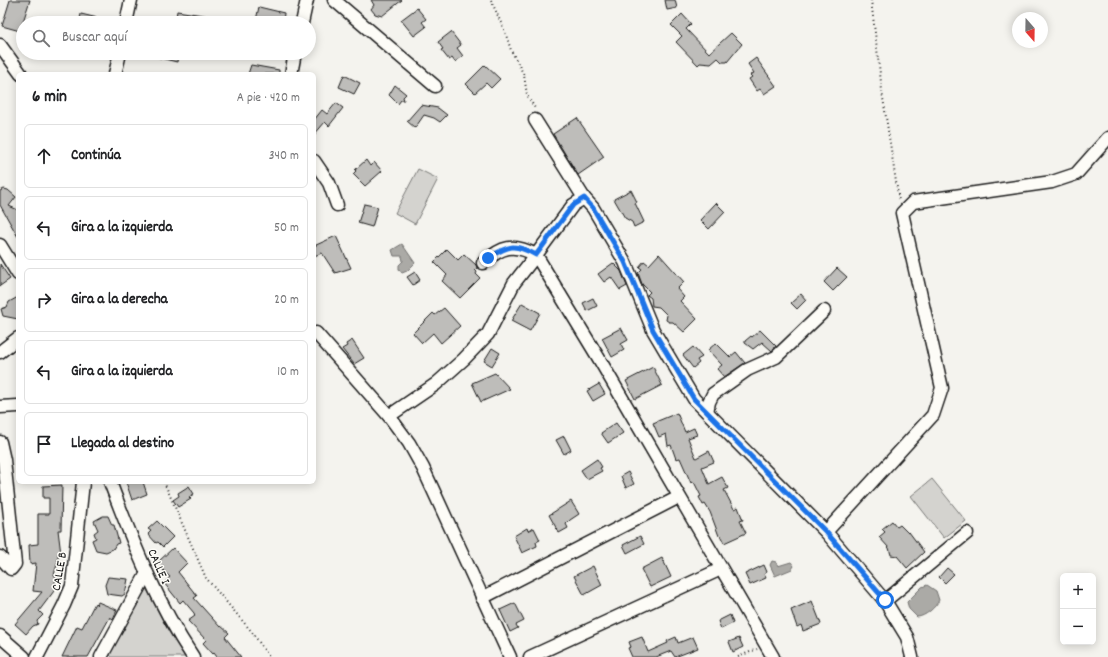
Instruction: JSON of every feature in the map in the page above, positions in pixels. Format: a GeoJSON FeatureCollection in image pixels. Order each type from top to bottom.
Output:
{"type":"FeatureCollection","features":[{"type":"Feature","properties":{"kind":"street"},"geometry":{"type":"LineString","coordinates":[[128,16],[131,0]]}},
{"type":"Feature","properties":{"kind":"street"},"geometry":{"type":"LineString","coordinates":[[304,16],[307,0]]}},
{"type":"Feature","properties":{"kind":"street"},"geometry":{"type":"LineString","coordinates":[[334,0],[435,86]]}},
{"type":"Feature","properties":{"kind":"street"},"geometry":{"type":"LineString","coordinates":[[0,45],[20,72]]}},
{"type":"Feature","properties":{"kind":"street"},"geometry":{"type":"LineString","coordinates":[[115,72],[118,60]]}},
{"type":"Feature","properties":{"kind":"street"},"geometry":{"type":"LineString","coordinates":[[291,72],[294,60]]}},
{"type":"Feature","properties":{"kind":"street"},"geometry":{"type":"LineString","coordinates":[[535,120],[584,198],[593,208],[625,262],[653,330],[666,355],[694,399],[826,532],[885,600],[907,637],[912,657]]}},
{"type":"Feature","properties":{"kind":"street"},"geometry":{"type":"LineString","coordinates":[[826,532],[933,415],[942,388],[902,213],[913,202],[1052,182],[1076,174],[1108,138]]}},
{"type":"Feature","properties":{"kind":"street"},"geometry":{"type":"LineString","coordinates":[[316,164],[329,183],[337,205]]}},
{"type":"Feature","properties":{"kind":"street"},"geometry":{"type":"LineString","coordinates":[[389,416],[436,384],[464,359],[488,334],[514,283],[573,205],[584,198]]}},
{"type":"Feature","properties":{"kind":"street"},"geometry":{"type":"LineString","coordinates":[[0,245],[16,271]]}},
{"type":"Feature","properties":{"kind":"street"},"geometry":{"type":"LineString","coordinates":[[483,264],[505,248],[523,248],[536,255],[773,657]]}},
{"type":"Feature","properties":{"kind":"street"},"geometry":{"type":"LineString","coordinates":[[707,412],[709,402],[713,394],[747,370],[776,357],[824,311]]}},
{"type":"Feature","properties":{"kind":"street"},"geometry":{"type":"LineString","coordinates":[[316,333],[389,416],[409,443],[423,468],[510,657]]}},
{"type":"Feature","properties":{"kind":"street"},"geometry":{"type":"LineString","coordinates":[[0,352],[16,340]]}},
{"type":"Feature","properties":{"kind":"street"},"geometry":{"type":"LineString","coordinates":[[0,407],[16,406]]}},
{"type":"Feature","properties":{"kind":"street"},"geometry":{"type":"LineString","coordinates":[[0,442],[4,460],[2,482],[15,564],[11,569],[0,557]]}},
{"type":"Feature","properties":{"kind":"street","name":"CALLE B"},"geometry":{"type":"LineString","coordinates":[[37,657],[64,605],[72,586],[83,484]]}},
{"type":"Feature","properties":{"kind":"street","name":"CALLE I"},"geometry":{"type":"LineString","coordinates":[[111,484],[147,574],[175,629],[193,657]]}},
{"type":"Feature","properties":{"kind":"street"},"geometry":{"type":"LineString","coordinates":[[482,598],[679,496]]}},
{"type":"Feature","properties":{"kind":"street"},"geometry":{"type":"LineString","coordinates":[[885,600],[967,533]]}},
{"type":"Feature","properties":{"kind":"street"},"geometry":{"type":"LineString","coordinates":[[530,657],[722,569]]}},
{"type":"Feature","properties":{"kind":"street"},"geometry":{"type":"LineString","coordinates":[[104,656],[147,574]]}},
{"type":"Feature","properties":{"kind":"street"},"geometry":{"type":"LineString","coordinates":[[0,636],[24,657]]}},
{"type":"Feature","properties":{"kind":"path"},"geometry":{"type":"LineString","coordinates":[[490,0],[510,50],[524,75],[527,95],[536,108],[535,120]]}},
{"type":"Feature","properties":{"kind":"path"},"geometry":{"type":"LineString","coordinates":[[871,0],[883,98],[902,213]]}},
{"type":"Feature","properties":{"kind":"path"},"geometry":{"type":"LineString","coordinates":[[165,484],[206,578],[252,632],[269,657]]}},
{"type":"Feature","properties":{"kind":"path"},"geometry":{"type":"LineString","coordinates":[[738,657],[766,644]]}},
{"type":"Feature","properties":{"kind":"shaded area"},"geometry":{"type":"Polygon","coordinates":[[[418,169],[438,179],[415,224],[395,213],[418,169]]]}},
{"type":"Feature","properties":{"kind":"shaded area"},"geometry":{"type":"Polygon","coordinates":[[[402,244],[415,263],[407,271],[402,273],[399,269],[399,265],[403,261],[402,256],[394,256],[392,250],[402,244]]]}},
{"type":"Feature","properties":{"kind":"shaded area"},"geometry":{"type":"Polygon","coordinates":[[[932,479],[966,521],[944,538],[911,496],[932,479]]]}},
{"type":"Feature","properties":{"kind":"shaded area"},"geometry":{"type":"Polygon","coordinates":[[[772,561],[776,562],[778,566],[791,562],[794,566],[792,569],[775,576],[770,565],[772,561]]]}},
{"type":"Feature","properties":{"kind":"shaded area"},"geometry":{"type":"Polygon","coordinates":[[[927,585],[936,591],[939,600],[930,611],[920,617],[917,617],[909,609],[907,602],[922,587],[927,585]]]}},
{"type":"Feature","properties":{"kind":"shaded area"},"geometry":{"type":"Polygon","coordinates":[[[145,586],[169,632],[186,657],[112,657],[108,653],[145,586]]]}},
{"type":"Feature","properties":{"kind":"building"},"geometry":{"type":"Polygon","coordinates":[[[10,0],[30,0],[25,16],[16,16],[16,30],[2,26],[10,0]]]}},
{"type":"Feature","properties":{"kind":"building"},"geometry":{"type":"Polygon","coordinates":[[[371,0],[402,0],[382,16],[375,14],[371,9],[374,5],[371,0]]]}},
{"type":"Feature","properties":{"kind":"building"},"geometry":{"type":"Polygon","coordinates":[[[665,0],[675,0],[677,8],[667,10],[665,0]]]}},
{"type":"Feature","properties":{"kind":"building"},"geometry":{"type":"Polygon","coordinates":[[[259,7],[284,13],[284,16],[257,16],[259,7]]]}},
{"type":"Feature","properties":{"kind":"building"},"geometry":{"type":"Polygon","coordinates":[[[417,8],[426,19],[422,22],[426,27],[414,36],[401,20],[417,8]]]}},
{"type":"Feature","properties":{"kind":"building"},"geometry":{"type":"Polygon","coordinates":[[[177,11],[209,16],[176,16],[177,11]]]}},
{"type":"Feature","properties":{"kind":"building"},"geometry":{"type":"Polygon","coordinates":[[[682,14],[691,24],[686,29],[709,53],[731,33],[742,44],[727,62],[722,62],[718,58],[711,64],[700,63],[698,65],[676,42],[682,36],[671,25],[682,14]]]}},
{"type":"Feature","properties":{"kind":"building"},"geometry":{"type":"Polygon","coordinates":[[[451,32],[461,45],[457,48],[463,56],[455,62],[452,58],[449,60],[441,50],[443,49],[438,42],[451,32]]]}},
{"type":"Feature","properties":{"kind":"building"},"geometry":{"type":"Polygon","coordinates":[[[756,58],[776,86],[764,94],[760,89],[757,91],[749,79],[752,77],[750,75],[754,73],[748,64],[756,58]]]}},
{"type":"Feature","properties":{"kind":"building"},"geometry":{"type":"Polygon","coordinates":[[[251,65],[279,70],[279,72],[249,72],[251,65]]]}},
{"type":"Feature","properties":{"kind":"building"},"geometry":{"type":"Polygon","coordinates":[[[485,65],[500,79],[491,88],[486,83],[475,93],[466,84],[485,65]]]}},
{"type":"Feature","properties":{"kind":"building"},"geometry":{"type":"Polygon","coordinates":[[[344,75],[360,83],[354,94],[339,87],[344,75]]]}},
{"type":"Feature","properties":{"kind":"building"},"geometry":{"type":"Polygon","coordinates":[[[395,85],[406,94],[403,97],[404,100],[401,100],[398,104],[389,95],[395,85]]]}},
{"type":"Feature","properties":{"kind":"building"},"geometry":{"type":"Polygon","coordinates":[[[336,103],[343,108],[329,126],[325,122],[316,133],[316,118],[322,110],[327,114],[336,103]]]}},
{"type":"Feature","properties":{"kind":"building"},"geometry":{"type":"Polygon","coordinates":[[[421,105],[438,108],[447,115],[440,122],[434,118],[424,115],[415,128],[407,121],[421,105]]]}},
{"type":"Feature","properties":{"kind":"building"},"geometry":{"type":"Polygon","coordinates":[[[577,118],[604,157],[578,175],[553,134],[577,118]]]}},
{"type":"Feature","properties":{"kind":"building"},"geometry":{"type":"Polygon","coordinates":[[[366,160],[370,166],[374,162],[382,171],[365,186],[353,174],[356,171],[355,170],[366,160]]]}},
{"type":"Feature","properties":{"kind":"building"},"geometry":{"type":"Polygon","coordinates":[[[4,189],[8,190],[16,197],[9,206],[16,209],[16,233],[0,205],[0,191],[4,189]]]}},
{"type":"Feature","properties":{"kind":"building"},"geometry":{"type":"Polygon","coordinates":[[[631,190],[644,222],[634,227],[632,222],[625,218],[614,199],[631,190]]]}},
{"type":"Feature","properties":{"kind":"building"},"geometry":{"type":"Polygon","coordinates":[[[716,203],[725,212],[709,229],[700,220],[716,203]]]}},
{"type":"Feature","properties":{"kind":"building"},"geometry":{"type":"Polygon","coordinates":[[[364,204],[378,207],[372,227],[358,223],[364,204]]]}},
{"type":"Feature","properties":{"kind":"building"},"geometry":{"type":"Polygon","coordinates":[[[336,236],[351,268],[335,273],[322,253],[316,255],[316,245],[336,236]]]}},
{"type":"Feature","properties":{"kind":"building"},"geometry":{"type":"Polygon","coordinates":[[[447,249],[458,260],[464,254],[476,265],[476,274],[480,278],[460,298],[442,281],[447,275],[434,262],[447,249]]]}},
{"type":"Feature","properties":{"kind":"building"},"geometry":{"type":"Polygon","coordinates":[[[659,254],[684,282],[677,289],[684,297],[680,301],[697,319],[684,332],[673,322],[666,320],[667,315],[659,307],[652,306],[651,298],[647,295],[650,292],[642,284],[638,273],[642,269],[639,267],[644,261],[649,265],[659,254]]]}},
{"type":"Feature","properties":{"kind":"building"},"geometry":{"type":"Polygon","coordinates":[[[613,263],[621,271],[627,286],[620,290],[611,277],[604,282],[598,274],[613,263]]]}},
{"type":"Feature","properties":{"kind":"building"},"geometry":{"type":"Polygon","coordinates":[[[0,264],[10,279],[0,286],[0,264]]]}},
{"type":"Feature","properties":{"kind":"building"},"geometry":{"type":"Polygon","coordinates":[[[837,268],[847,277],[833,291],[824,282],[837,268]]]}},
{"type":"Feature","properties":{"kind":"building"},"geometry":{"type":"Polygon","coordinates":[[[415,272],[420,280],[413,285],[407,277],[415,272]]]}},
{"type":"Feature","properties":{"kind":"building"},"geometry":{"type":"Polygon","coordinates":[[[801,294],[806,300],[797,309],[791,303],[801,294]]]}},
{"type":"Feature","properties":{"kind":"building"},"geometry":{"type":"Polygon","coordinates":[[[16,298],[16,319],[3,316],[1,309],[7,307],[9,302],[16,298]]]}},
{"type":"Feature","properties":{"kind":"building"},"geometry":{"type":"Polygon","coordinates":[[[593,298],[597,306],[587,311],[583,303],[593,298]]]}},
{"type":"Feature","properties":{"kind":"building"},"geometry":{"type":"Polygon","coordinates":[[[522,303],[540,313],[530,331],[511,321],[522,303]]]}},
{"type":"Feature","properties":{"kind":"building"},"geometry":{"type":"Polygon","coordinates":[[[444,308],[460,326],[441,343],[433,333],[422,343],[413,333],[433,313],[435,315],[444,308]]]}},
{"type":"Feature","properties":{"kind":"building"},"geometry":{"type":"Polygon","coordinates":[[[621,328],[628,340],[621,344],[624,350],[612,357],[602,338],[621,328]]]}},
{"type":"Feature","properties":{"kind":"building"},"geometry":{"type":"Polygon","coordinates":[[[760,330],[776,346],[772,351],[762,342],[753,349],[745,343],[745,341],[760,330]]]}},
{"type":"Feature","properties":{"kind":"building"},"geometry":{"type":"Polygon","coordinates":[[[352,340],[364,358],[354,364],[342,349],[352,340]]]}},
{"type":"Feature","properties":{"kind":"building"},"geometry":{"type":"Polygon","coordinates":[[[716,343],[730,357],[736,352],[745,363],[724,377],[717,369],[722,365],[708,350],[716,343]]]}},
{"type":"Feature","properties":{"kind":"building"},"geometry":{"type":"Polygon","coordinates":[[[693,347],[702,357],[697,360],[699,363],[693,368],[683,355],[693,347]]]}},
{"type":"Feature","properties":{"kind":"building"},"geometry":{"type":"Polygon","coordinates":[[[492,348],[500,353],[492,366],[484,361],[492,348]]]}},
{"type":"Feature","properties":{"kind":"building"},"geometry":{"type":"Polygon","coordinates":[[[653,367],[662,385],[635,399],[626,381],[653,367]]]}},
{"type":"Feature","properties":{"kind":"building"},"geometry":{"type":"Polygon","coordinates":[[[495,373],[510,389],[481,402],[472,383],[495,373]]]}},
{"type":"Feature","properties":{"kind":"building"},"geometry":{"type":"Polygon","coordinates":[[[599,384],[605,394],[593,401],[587,391],[599,384]]]}},
{"type":"Feature","properties":{"kind":"building"},"geometry":{"type":"Polygon","coordinates":[[[677,413],[685,432],[694,428],[697,435],[688,438],[696,458],[709,451],[714,462],[702,467],[709,484],[722,477],[728,488],[724,490],[734,509],[738,507],[743,520],[740,521],[746,533],[724,543],[720,535],[719,536],[710,512],[705,504],[703,505],[699,497],[701,496],[694,482],[691,483],[680,458],[676,459],[671,445],[668,446],[666,434],[659,437],[653,423],[677,413]]]}},
{"type":"Feature","properties":{"kind":"building"},"geometry":{"type":"Polygon","coordinates":[[[616,423],[623,433],[608,443],[601,433],[616,423]]]}},
{"type":"Feature","properties":{"kind":"building"},"geometry":{"type":"Polygon","coordinates":[[[564,436],[571,450],[564,454],[556,440],[564,436]]]}},
{"type":"Feature","properties":{"kind":"building"},"geometry":{"type":"Polygon","coordinates":[[[597,459],[602,467],[600,468],[602,471],[587,479],[581,470],[597,459]]]}},
{"type":"Feature","properties":{"kind":"building"},"geometry":{"type":"Polygon","coordinates":[[[628,472],[634,484],[626,488],[621,476],[628,472]]]}},
{"type":"Feature","properties":{"kind":"building"},"geometry":{"type":"Polygon","coordinates":[[[127,484],[144,484],[147,494],[132,500],[127,484]]]}},
{"type":"Feature","properties":{"kind":"building"},"geometry":{"type":"Polygon","coordinates":[[[62,485],[61,530],[58,530],[61,554],[58,554],[58,561],[54,575],[56,577],[54,591],[39,611],[43,615],[37,621],[38,624],[33,626],[26,634],[15,624],[42,592],[33,591],[36,563],[30,564],[29,545],[38,544],[38,514],[49,514],[49,498],[43,498],[43,486],[62,485]]]}},
{"type":"Feature","properties":{"kind":"building"},"geometry":{"type":"Polygon","coordinates":[[[189,486],[194,494],[189,497],[191,499],[178,507],[173,500],[179,496],[178,493],[189,486]]]}},
{"type":"Feature","properties":{"kind":"building"},"geometry":{"type":"Polygon","coordinates":[[[571,501],[579,514],[566,524],[568,528],[559,533],[549,515],[571,501]]]}},
{"type":"Feature","properties":{"kind":"building"},"geometry":{"type":"Polygon","coordinates":[[[103,516],[108,516],[112,525],[114,525],[119,543],[116,544],[113,549],[106,552],[96,550],[92,540],[96,538],[94,533],[98,530],[94,521],[103,516]]]}},
{"type":"Feature","properties":{"kind":"building"},"geometry":{"type":"Polygon","coordinates":[[[157,521],[173,537],[163,547],[158,542],[156,543],[148,534],[151,531],[148,529],[157,521]]]}},
{"type":"Feature","properties":{"kind":"building"},"geometry":{"type":"Polygon","coordinates":[[[892,521],[897,527],[900,525],[908,533],[909,532],[924,552],[907,568],[897,556],[891,555],[889,548],[879,537],[885,532],[882,529],[892,521]]]}},
{"type":"Feature","properties":{"kind":"building"},"geometry":{"type":"Polygon","coordinates":[[[527,528],[528,531],[534,528],[540,540],[536,542],[537,546],[522,553],[514,536],[527,528]]]}},
{"type":"Feature","properties":{"kind":"building"},"geometry":{"type":"Polygon","coordinates":[[[640,536],[644,544],[627,553],[623,545],[640,536]]]}},
{"type":"Feature","properties":{"kind":"building"},"geometry":{"type":"Polygon","coordinates":[[[173,548],[187,563],[178,572],[197,596],[194,598],[220,627],[221,626],[229,633],[225,637],[241,657],[217,657],[214,653],[213,654],[203,643],[206,640],[188,621],[195,616],[194,613],[183,600],[180,603],[164,583],[170,577],[161,568],[163,567],[158,562],[173,548]]]}},
{"type":"Feature","properties":{"kind":"building"},"geometry":{"type":"Polygon","coordinates":[[[662,558],[671,577],[650,587],[641,569],[662,558]]]}},
{"type":"Feature","properties":{"kind":"building"},"geometry":{"type":"Polygon","coordinates":[[[764,565],[767,572],[764,574],[766,578],[750,585],[745,574],[764,565]]]}},
{"type":"Feature","properties":{"kind":"building"},"geometry":{"type":"Polygon","coordinates":[[[593,566],[602,585],[584,595],[574,576],[593,566]]]}},
{"type":"Feature","properties":{"kind":"building"},"geometry":{"type":"Polygon","coordinates":[[[947,568],[954,574],[945,583],[939,577],[947,568]]]}},
{"type":"Feature","properties":{"kind":"building"},"geometry":{"type":"Polygon","coordinates":[[[108,577],[128,579],[125,594],[122,596],[107,594],[105,585],[108,577]]]}},
{"type":"Feature","properties":{"kind":"building"},"geometry":{"type":"Polygon","coordinates":[[[812,601],[821,624],[803,631],[801,625],[797,627],[791,610],[812,601]]]}},
{"type":"Feature","properties":{"kind":"building"},"geometry":{"type":"Polygon","coordinates":[[[98,602],[117,610],[113,619],[110,617],[88,657],[62,657],[77,626],[82,628],[95,603],[97,605],[98,602]]]}},
{"type":"Feature","properties":{"kind":"building"},"geometry":{"type":"Polygon","coordinates":[[[515,603],[524,621],[516,625],[518,628],[510,632],[500,610],[515,603]]]}},
{"type":"Feature","properties":{"kind":"building"},"geometry":{"type":"Polygon","coordinates":[[[730,615],[733,623],[721,629],[718,621],[730,615]]]}},
{"type":"Feature","properties":{"kind":"building"},"geometry":{"type":"Polygon","coordinates":[[[642,637],[648,652],[668,643],[667,641],[676,637],[678,643],[693,637],[698,648],[675,657],[671,651],[656,657],[632,657],[628,648],[631,647],[629,642],[642,637]]]}},
{"type":"Feature","properties":{"kind":"building"},"geometry":{"type":"Polygon","coordinates":[[[739,638],[743,647],[733,652],[729,642],[739,638]]]}},
{"type":"Feature","properties":{"kind":"route"},"geometry":{"type":"LineString","coordinates":[[488,258],[505,248],[513,247],[523,248],[536,255],[573,205],[584,198],[593,208],[625,262],[653,330],[666,355],[694,399],[826,532],[885,600]]}}]}
